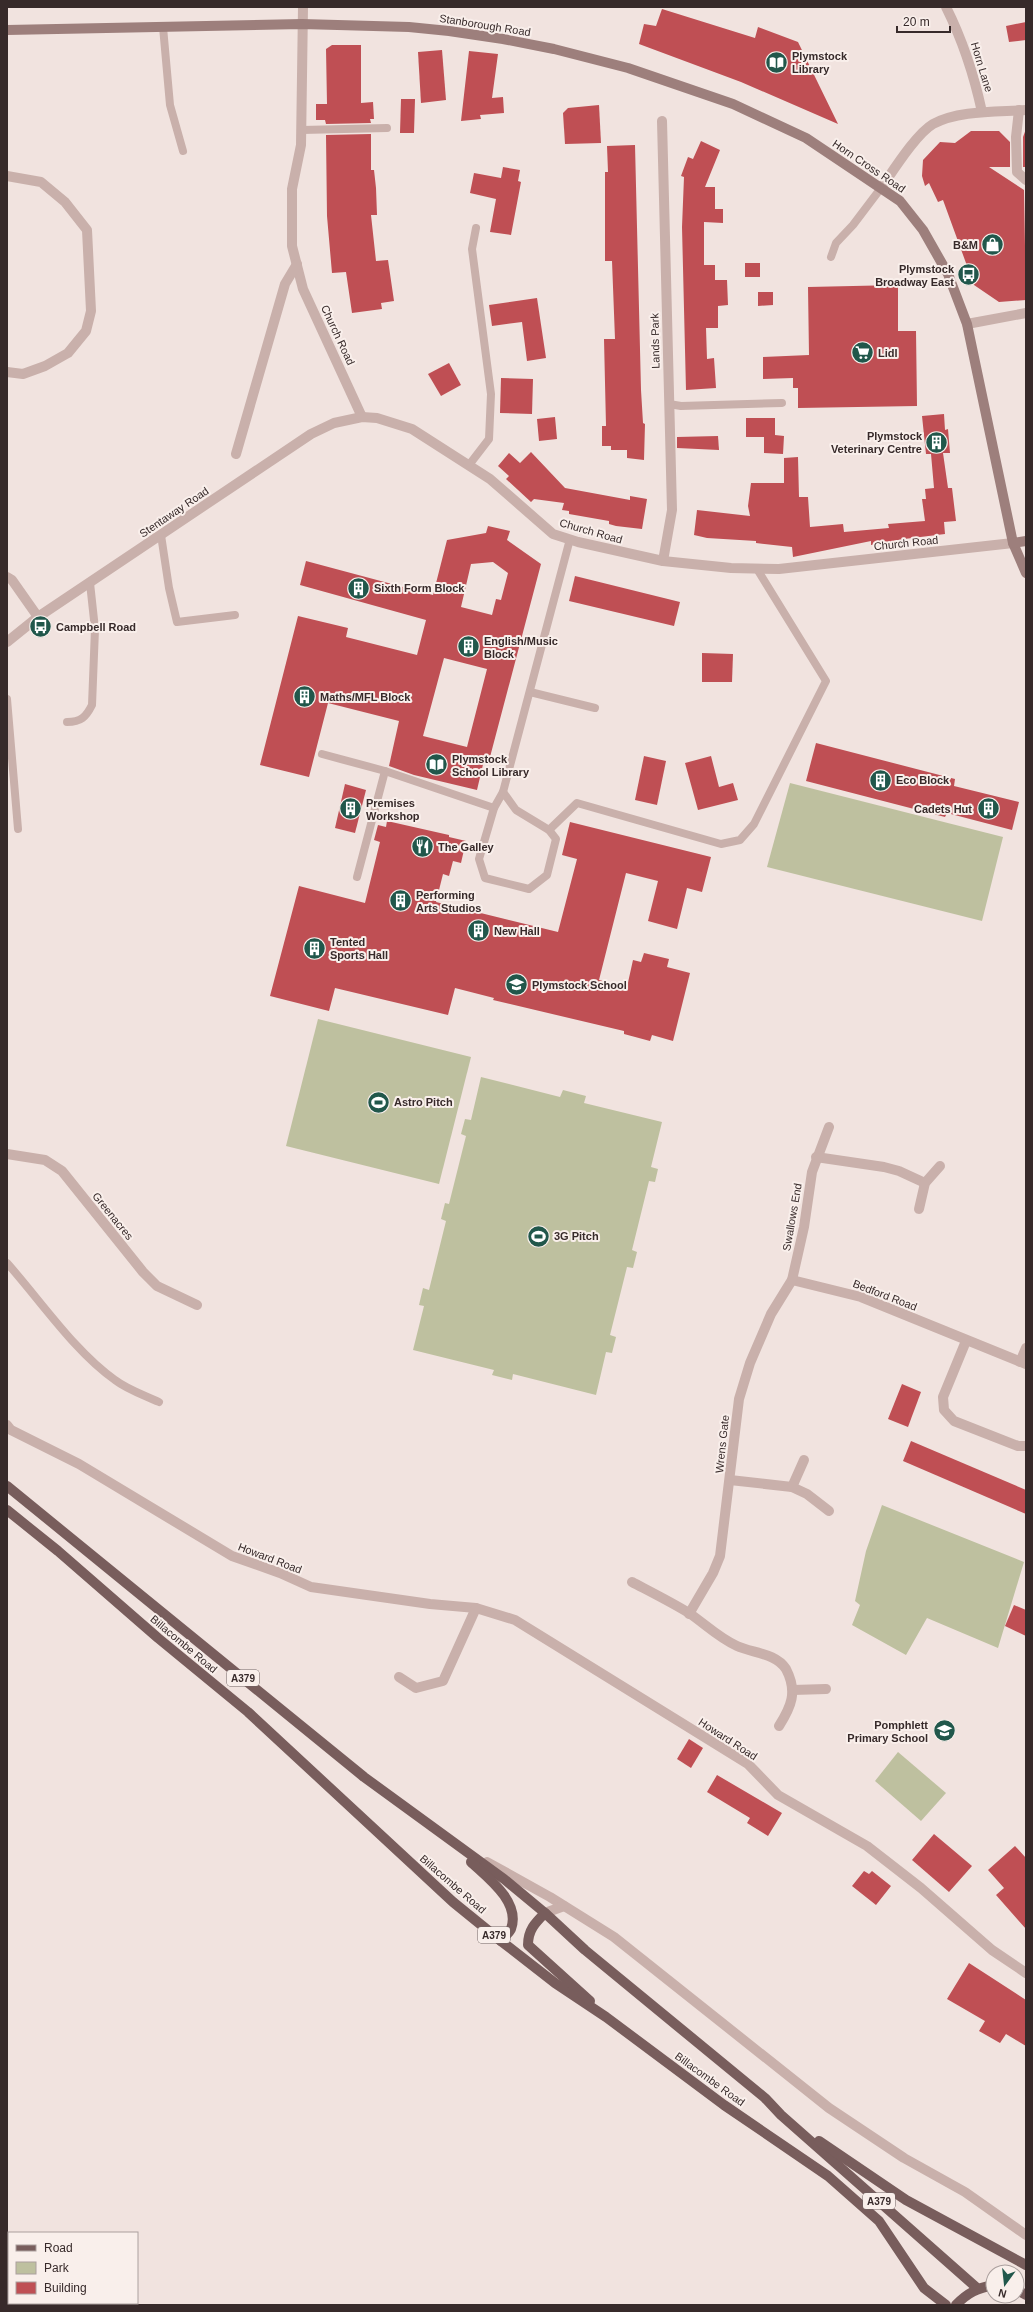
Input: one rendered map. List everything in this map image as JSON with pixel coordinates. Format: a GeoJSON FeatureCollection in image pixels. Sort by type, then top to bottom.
{"type":"FeatureCollection","features":[{"type":"Feature","properties":{"kind":"main road","name":"Billacombe Road"},"geometry":{"type":"LineString","coordinates":[[7,1486],[364,1777],[504,1878],[585,1950],[765,2098],[781,2115],[977,2288]]}},
{"type":"Feature","properties":{"kind":"main road","name":"Billacombe Road"},"geometry":{"type":"LineString","coordinates":[[7,1510],[58,1551],[158,1638],[248,1712],[442,1891],[501,1941],[555,1983],[606,2017],[724,2105],[828,2176],[879,2221],[924,2288],[946,2305]]}},
{"type":"Feature","properties":{"kind":"main road","name":"A379"},"geometry":{"type":"LineString","coordinates":[[440,1833],[507,1898],[512,1922],[510,1929],[501,1941]]}},
{"type":"Feature","properties":{"kind":"main road","name":"A379"},"geometry":{"type":"LineString","coordinates":[[545,1913],[532,1926],[528,1937],[528,1945],[571,1982],[606,2017]]}},
{"type":"Feature","properties":{"kind":"main road","name":"Billacombe Road"},"geometry":{"type":"LineString","coordinates":[[781,2115],[906,2200],[1026,2265]]}},
{"type":"Feature","properties":{"kind":"main road"},"geometry":{"type":"LineString","coordinates":[[956,2305],[963,2297],[977,2288],[985,2286]]}},
{"type":"Feature","properties":{"kind":"street","name":"Church Road"},"geometry":{"type":"LineString","coordinates":[[303,7],[302,130],[301,145],[292,189],[292,246],[303,289],[362,417],[377,418],[412,429],[490,480],[553,534],[663,561],[731,568],[779,569],[1013,543]]}},
{"type":"Feature","properties":{"kind":"street","name":"Horn Lane"},"geometry":{"type":"LineString","coordinates":[[946,7],[960,34],[974,75],[982,112]]}},
{"type":"Feature","properties":{"kind":"street","name":"Stanborough Road"},"geometry":{"type":"LineString","coordinates":[[7,30],[302,24],[409,27],[503,39],[619,66],[666,82]]}},
{"type":"Feature","properties":{"kind":"street","name":"Horn Cross Road"},"geometry":{"type":"LineString","coordinates":[[666,82],[734,104],[806,138],[900,201],[923,230],[948,274],[967,324],[1013,543],[1026,573]]}},
{"type":"Feature","properties":{"kind":"street"},"geometry":{"type":"LineString","coordinates":[[881,188],[913,144],[932,124],[950,118],[982,112],[1022,110],[1016,137],[1017,172],[1026,180]]}},
{"type":"Feature","properties":{"kind":"street","name":"Lands Park"},"geometry":{"type":"LineString","coordinates":[[662,121],[672,510],[663,561]]}},
{"type":"Feature","properties":{"kind":"street"},"geometry":{"type":"LineString","coordinates":[[7,176],[41,182],[65,202],[86,230],[91,311],[86,331],[68,353],[45,366],[23,374],[7,372]]}},
{"type":"Feature","properties":{"kind":"street"},"geometry":{"type":"LineString","coordinates":[[236,454],[285,284],[297,264]]}},
{"type":"Feature","properties":{"kind":"street"},"geometry":{"type":"LineString","coordinates":[[967,324],[1026,313]]}},
{"type":"Feature","properties":{"kind":"street","name":"Stentaway Road"},"geometry":{"type":"LineString","coordinates":[[7,642],[38,617],[311,434],[334,423],[362,417]]}},
{"type":"Feature","properties":{"kind":"street"},"geometry":{"type":"LineString","coordinates":[[1013,543],[1026,541]]}},
{"type":"Feature","properties":{"kind":"street"},"geometry":{"type":"LineString","coordinates":[[7,577],[12,580],[38,617]]}},
{"type":"Feature","properties":{"kind":"street","name":"Swallows End"},"geometry":{"type":"LineString","coordinates":[[792,1280],[804,1227],[808,1189],[816,1158],[829,1127]]}},
{"type":"Feature","properties":{"kind":"street","name":"Greenacres"},"geometry":{"type":"LineString","coordinates":[[7,1154],[45,1160],[62,1171],[143,1272],[157,1286],[197,1305]]}},
{"type":"Feature","properties":{"kind":"street"},"geometry":{"type":"LineString","coordinates":[[816,1158],[884,1167],[899,1171],[925,1183]]}},
{"type":"Feature","properties":{"kind":"street"},"geometry":{"type":"LineString","coordinates":[[919,1209],[925,1183],[940,1166]]}},
{"type":"Feature","properties":{"kind":"street","name":"Bedford Road"},"geometry":{"type":"LineString","coordinates":[[792,1280],[861,1297],[1023,1363]]}},
{"type":"Feature","properties":{"kind":"street","name":"Wrens Gate"},"geometry":{"type":"LineString","coordinates":[[689,1614],[713,1573],[720,1556],[739,1399],[750,1363],[771,1314],[792,1280]]}},
{"type":"Feature","properties":{"kind":"street"},"geometry":{"type":"LineString","coordinates":[[966,1341],[943,1397],[944,1410],[954,1421],[1018,1446],[1026,1446]]}},
{"type":"Feature","properties":{"kind":"street"},"geometry":{"type":"LineString","coordinates":[[1023,1363],[1026,1348]]}},
{"type":"Feature","properties":{"kind":"street","name":"Howard Road"},"geometry":{"type":"LineString","coordinates":[[7,1425],[11,1430],[78,1464],[232,1556],[280,1573],[311,1587],[430,1604],[476,1608],[515,1620],[748,1764],[778,1795],[866,1846],[921,1888],[992,1950],[1026,1974]]}},
{"type":"Feature","properties":{"kind":"street"},"geometry":{"type":"LineString","coordinates":[[792,1487],[804,1460]]}},
{"type":"Feature","properties":{"kind":"street"},"geometry":{"type":"LineString","coordinates":[[730,1480],[792,1487],[807,1494],[829,1511]]}},
{"type":"Feature","properties":{"kind":"street"},"geometry":{"type":"LineString","coordinates":[[632,1582],[689,1614],[718,1636],[738,1647],[774,1659],[785,1668],[793,1690],[790,1708],[779,1726]]}},
{"type":"Feature","properties":{"kind":"street"},"geometry":{"type":"LineString","coordinates":[[399,1677],[416,1688],[443,1681],[476,1608]]}},
{"type":"Feature","properties":{"kind":"street"},"geometry":{"type":"LineString","coordinates":[[793,1690],[826,1689]]}},
{"type":"Feature","properties":{"kind":"street","name":"Billacombe Road"},"geometry":{"type":"LineString","coordinates":[[464,1850],[564,1906],[614,1937],[829,2108],[904,2158],[965,2192],[1026,2235]]}},
{"type":"Feature","properties":{"kind":"street"},"geometry":{"type":"LineString","coordinates":[[545,1913],[564,1906]]}},
{"type":"Feature","properties":{"kind":"lane"},"geometry":{"type":"LineString","coordinates":[[163,27],[170,105],[183,151]]}},
{"type":"Feature","properties":{"kind":"lane"},"geometry":{"type":"LineString","coordinates":[[302,130],[387,128]]}},
{"type":"Feature","properties":{"kind":"lane"},"geometry":{"type":"LineString","coordinates":[[831,257],[836,242],[853,225],[881,188]]}},
{"type":"Feature","properties":{"kind":"lane"},"geometry":{"type":"LineString","coordinates":[[469,465],[490,439],[492,419],[492,394],[472,249],[476,228]]}},
{"type":"Feature","properties":{"kind":"lane"},"geometry":{"type":"LineString","coordinates":[[669,404],[681,406],[782,403]]}},
{"type":"Feature","properties":{"kind":"lane"},"geometry":{"type":"LineString","coordinates":[[161,535],[169,588],[177,622],[235,615]]}},
{"type":"Feature","properties":{"kind":"lane"},"geometry":{"type":"LineString","coordinates":[[503,792],[516,810],[549,830],[556,839],[547,875],[529,889],[485,878],[479,859],[494,808],[503,792],[570,539]]}},
{"type":"Feature","properties":{"kind":"lane"},"geometry":{"type":"LineString","coordinates":[[549,830],[577,803],[721,844],[740,840],[754,824],[826,681],[758,569]]}},
{"type":"Feature","properties":{"kind":"lane"},"geometry":{"type":"LineString","coordinates":[[67,722],[77,722],[86,716],[92,705],[95,629],[90,583]]}},
{"type":"Feature","properties":{"kind":"lane"},"geometry":{"type":"LineString","coordinates":[[530,692],[595,708]]}},
{"type":"Feature","properties":{"kind":"lane"},"geometry":{"type":"LineString","coordinates":[[7,699],[18,829]]}},
{"type":"Feature","properties":{"kind":"lane"},"geometry":{"type":"LineString","coordinates":[[322,754],[385,771],[494,808]]}},
{"type":"Feature","properties":{"kind":"lane"},"geometry":{"type":"LineString","coordinates":[[357,877],[385,771]]}},
{"type":"Feature","properties":{"kind":"lane"},"geometry":{"type":"LineString","coordinates":[[7,1263],[66,1332],[113,1379],[126,1387],[159,1402]]}},
{"type":"Feature","properties":{"kind":"green space"},"geometry":{"type":"Polygon","coordinates":[[[790,783],[1003,837],[982,921],[767,867],[790,783]]]}},
{"type":"Feature","properties":{"kind":"green space","name":"Astro Pitch"},"geometry":{"type":"Polygon","coordinates":[[[318,1019],[471,1057],[439,1184],[286,1146],[318,1019]]]}},
{"type":"Feature","properties":{"kind":"green space","name":"3G Pitch"},"geometry":{"type":"Polygon","coordinates":[[[481,1077],[560,1097],[563,1090],[586,1096],[584,1103],[662,1122],[651,1167],[658,1169],[655,1182],[649,1181],[632,1250],[637,1252],[633,1268],[627,1267],[610,1335],[616,1337],[612,1353],[606,1352],[596,1395],[513,1374],[512,1380],[492,1375],[494,1370],[413,1350],[424,1306],[419,1305],[423,1288],[429,1290],[446,1221],[441,1219],[445,1203],[449,1204],[466,1136],[461,1134],[465,1119],[471,1120],[481,1077]]]}},
{"type":"Feature","properties":{"kind":"green space"},"geometry":{"type":"Polygon","coordinates":[[[882,1505],[1024,1562],[998,1648],[927,1618],[906,1655],[852,1625],[860,1605],[855,1601],[866,1551],[882,1505]]]}},
{"type":"Feature","properties":{"kind":"green space"},"geometry":{"type":"Polygon","coordinates":[[[898,1752],[946,1793],[921,1821],[875,1781],[898,1752]]]}},
{"type":"Feature","properties":{"kind":"green space"},"geometry":{"type":"Polygon","coordinates":[[[7,2263],[8,2304],[87,2305],[7,2305],[7,2263]]]}},
{"type":"Feature","properties":{"kind":"building"},"geometry":{"type":"Polygon","coordinates":[[[662,9],[755,38],[758,27],[798,42],[838,124],[741,82],[639,44],[644,24],[656,26],[662,9]]]}},
{"type":"Feature","properties":{"kind":"building"},"geometry":{"type":"Polygon","coordinates":[[[1026,22],[1026,40],[1009,42],[1006,26],[1026,22]]]}},
{"type":"Feature","properties":{"kind":"building"},"geometry":{"type":"Polygon","coordinates":[[[332,45],[361,45],[361,103],[373,102],[374,119],[370,119],[371,123],[326,124],[325,120],[316,120],[316,104],[327,104],[326,49],[332,45]]]}},
{"type":"Feature","properties":{"kind":"building"},"geometry":{"type":"Polygon","coordinates":[[[442,50],[446,100],[421,103],[418,52],[442,50]]]}},
{"type":"Feature","properties":{"kind":"building"},"geometry":{"type":"Polygon","coordinates":[[[469,51],[498,54],[492,98],[503,97],[504,113],[480,115],[481,119],[461,121],[469,51]]]}},
{"type":"Feature","properties":{"kind":"building"},"geometry":{"type":"Polygon","coordinates":[[[401,99],[415,99],[414,133],[400,133],[401,99]]]}},
{"type":"Feature","properties":{"kind":"building"},"geometry":{"type":"Polygon","coordinates":[[[599,105],[601,143],[565,144],[563,113],[568,108],[599,105]]]}},
{"type":"Feature","properties":{"kind":"building"},"geometry":{"type":"Polygon","coordinates":[[[1026,129],[1026,167],[1023,167],[1023,137],[1026,129]]]}},
{"type":"Feature","properties":{"kind":"building","name":"B&M"},"geometry":{"type":"Polygon","coordinates":[[[971,131],[999,131],[1010,142],[1010,167],[989,167],[1024,190],[1026,300],[999,302],[974,285],[943,200],[938,202],[929,183],[925,186],[922,176],[923,160],[940,142],[955,143],[971,131]]]}},
{"type":"Feature","properties":{"kind":"building"},"geometry":{"type":"Polygon","coordinates":[[[371,134],[371,170],[374,170],[377,215],[371,215],[376,261],[388,260],[394,301],[381,303],[382,309],[352,313],[346,272],[332,273],[327,216],[326,135],[371,134]]]}},
{"type":"Feature","properties":{"kind":"building"},"geometry":{"type":"Polygon","coordinates":[[[701,141],[720,150],[705,187],[715,187],[715,209],[723,209],[723,223],[704,222],[704,265],[715,265],[715,280],[727,280],[728,305],[718,306],[718,328],[706,328],[707,359],[714,358],[716,388],[686,390],[682,227],[684,177],[681,176],[688,157],[693,159],[701,141]]]}},
{"type":"Feature","properties":{"kind":"building"},"geometry":{"type":"Polygon","coordinates":[[[635,145],[641,390],[643,423],[645,424],[644,460],[627,458],[627,450],[611,450],[611,446],[602,446],[602,426],[606,426],[604,339],[615,339],[612,261],[605,261],[605,172],[608,172],[607,146],[635,145]]]}},
{"type":"Feature","properties":{"kind":"building"},"geometry":{"type":"Polygon","coordinates":[[[503,167],[520,170],[518,181],[521,182],[511,235],[490,232],[496,199],[470,193],[474,173],[501,178],[503,167]]]}},
{"type":"Feature","properties":{"kind":"building"},"geometry":{"type":"Polygon","coordinates":[[[745,263],[760,263],[760,277],[745,277],[745,263]]]}},
{"type":"Feature","properties":{"kind":"building","name":"Lidl"},"geometry":{"type":"Polygon","coordinates":[[[898,285],[898,331],[916,331],[917,406],[798,408],[798,388],[793,388],[793,378],[763,379],[763,357],[809,355],[808,287],[898,285]]]}},
{"type":"Feature","properties":{"kind":"building"},"geometry":{"type":"Polygon","coordinates":[[[758,292],[773,292],[773,305],[758,306],[758,292]]]}},
{"type":"Feature","properties":{"kind":"building"},"geometry":{"type":"Polygon","coordinates":[[[537,298],[546,358],[527,361],[522,322],[492,326],[489,305],[537,298]]]}},
{"type":"Feature","properties":{"kind":"building"},"geometry":{"type":"Polygon","coordinates":[[[449,363],[461,385],[441,396],[428,374],[449,363]]]}},
{"type":"Feature","properties":{"kind":"building"},"geometry":{"type":"Polygon","coordinates":[[[501,378],[533,379],[532,414],[500,413],[501,378]]]}},
{"type":"Feature","properties":{"kind":"building"},"geometry":{"type":"Polygon","coordinates":[[[944,414],[945,430],[948,429],[950,453],[943,453],[948,488],[952,488],[956,521],[944,522],[945,534],[904,539],[904,542],[871,545],[871,541],[793,557],[792,547],[756,543],[756,541],[707,538],[694,535],[697,510],[750,516],[748,506],[751,483],[784,483],[784,458],[798,457],[799,497],[808,497],[810,527],[843,524],[844,532],[889,528],[888,524],[925,521],[922,499],[926,499],[925,489],[934,488],[931,454],[926,454],[922,416],[944,414]]]}},
{"type":"Feature","properties":{"kind":"building"},"geometry":{"type":"Polygon","coordinates":[[[555,417],[557,439],[539,441],[537,419],[555,417]]]}},
{"type":"Feature","properties":{"kind":"building"},"geometry":{"type":"Polygon","coordinates":[[[746,418],[775,418],[775,435],[784,436],[783,454],[764,453],[764,437],[746,437],[746,418]]]}},
{"type":"Feature","properties":{"kind":"building"},"geometry":{"type":"Polygon","coordinates":[[[718,436],[719,450],[677,448],[677,437],[718,436]]]}},
{"type":"Feature","properties":{"kind":"building"},"geometry":{"type":"Polygon","coordinates":[[[531,452],[565,488],[630,500],[630,496],[647,499],[642,529],[616,526],[609,524],[609,521],[569,514],[569,511],[562,510],[564,503],[534,499],[531,502],[506,479],[509,476],[498,466],[509,453],[520,463],[531,452]]]}},
{"type":"Feature","properties":{"kind":"building"},"geometry":{"type":"Polygon","coordinates":[[[488,526],[510,531],[507,540],[541,564],[490,757],[485,756],[477,790],[414,775],[389,766],[399,721],[328,703],[309,777],[260,765],[298,616],[348,628],[346,637],[417,655],[426,620],[300,585],[306,561],[433,595],[447,540],[486,533],[488,526]],[[493,562],[471,564],[461,607],[492,615],[496,599],[501,600],[508,573],[493,562]],[[444,658],[423,736],[467,747],[487,669],[444,658]]]}},
{"type":"Feature","properties":{"kind":"building"},"geometry":{"type":"Polygon","coordinates":[[[575,576],[680,602],[674,626],[569,601],[575,576]]]}},
{"type":"Feature","properties":{"kind":"building"},"geometry":{"type":"Polygon","coordinates":[[[702,653],[733,654],[732,682],[702,682],[702,653]]]}},
{"type":"Feature","properties":{"kind":"building","name":"Eco Block"},"geometry":{"type":"Polygon","coordinates":[[[816,743],[955,779],[954,786],[1019,802],[1012,830],[947,813],[945,817],[806,781],[816,743]]]}},
{"type":"Feature","properties":{"kind":"building"},"geometry":{"type":"Polygon","coordinates":[[[644,756],[666,761],[657,805],[635,800],[644,756]]]}},
{"type":"Feature","properties":{"kind":"building"},"geometry":{"type":"Polygon","coordinates":[[[711,756],[719,787],[733,783],[738,800],[698,810],[685,763],[711,756]]]}},
{"type":"Feature","properties":{"kind":"building","name":"Premises Workshop"},"geometry":{"type":"Polygon","coordinates":[[[345,784],[366,790],[355,833],[335,828],[345,784]]]}},
{"type":"Feature","properties":{"kind":"building"},"geometry":{"type":"Polygon","coordinates":[[[387,821],[449,835],[449,837],[466,841],[461,863],[453,861],[449,876],[443,874],[436,902],[558,932],[577,859],[562,855],[570,822],[711,857],[702,892],[687,888],[677,929],[648,921],[658,881],[626,873],[599,980],[627,987],[633,960],[641,962],[644,953],[669,959],[667,967],[690,973],[673,1041],[652,1035],[650,1041],[624,1034],[624,1031],[493,1000],[494,998],[455,988],[448,1015],[335,988],[329,1011],[270,996],[299,886],[365,903],[380,842],[374,840],[378,825],[386,827],[387,821]]]}},
{"type":"Feature","properties":{"kind":"building"},"geometry":{"type":"Polygon","coordinates":[[[902,1384],[921,1392],[908,1427],[888,1419],[902,1384]]]}},
{"type":"Feature","properties":{"kind":"building"},"geometry":{"type":"Polygon","coordinates":[[[911,1441],[1026,1490],[1026,1514],[903,1461],[911,1441]]]}},
{"type":"Feature","properties":{"kind":"building"},"geometry":{"type":"Polygon","coordinates":[[[1014,1605],[1026,1610],[1026,1636],[1005,1626],[1014,1605]]]}},
{"type":"Feature","properties":{"kind":"building"},"geometry":{"type":"Polygon","coordinates":[[[689,1739],[703,1748],[691,1768],[677,1759],[689,1739]]]}},
{"type":"Feature","properties":{"kind":"building"},"geometry":{"type":"Polygon","coordinates":[[[717,1775],[782,1813],[768,1836],[747,1823],[750,1818],[707,1792],[717,1775]]]}},
{"type":"Feature","properties":{"kind":"building"},"geometry":{"type":"Polygon","coordinates":[[[934,1834],[972,1866],[949,1892],[912,1860],[934,1834]]]}},
{"type":"Feature","properties":{"kind":"building"},"geometry":{"type":"Polygon","coordinates":[[[1015,1846],[1026,1858],[1026,1929],[996,1895],[1004,1888],[988,1870],[1015,1846]]]}},
{"type":"Feature","properties":{"kind":"building"},"geometry":{"type":"Polygon","coordinates":[[[864,1871],[869,1874],[872,1871],[891,1886],[876,1905],[852,1886],[864,1871]]]}},
{"type":"Feature","properties":{"kind":"building"},"geometry":{"type":"Polygon","coordinates":[[[969,1963],[1026,2000],[1026,2046],[1006,2034],[1000,2043],[979,2031],[985,2021],[947,1999],[969,1963]]]}},
{"type":"Feature","properties":{"kind":"place","name":"Plymstock Library"},"geometry":{"type":"Point","coordinates":[777,62]}},
{"type":"Feature","properties":{"kind":"place","name":"B&M"},"geometry":{"type":"Point","coordinates":[993,245]}},
{"type":"Feature","properties":{"kind":"place","name":"Plymstock Broadway East"},"geometry":{"type":"Point","coordinates":[969,275]}},
{"type":"Feature","properties":{"kind":"place","name":"Lidl"},"geometry":{"type":"Point","coordinates":[862,353]}},
{"type":"Feature","properties":{"kind":"place","name":"Plymstock Veterinary Centre"},"geometry":{"type":"Point","coordinates":[937,442]}},
{"type":"Feature","properties":{"kind":"place","name":"Sixth Form Block"},"geometry":{"type":"Point","coordinates":[359,588]}},
{"type":"Feature","properties":{"kind":"place","name":"Campbell Road"},"geometry":{"type":"Point","coordinates":[41,627]}},
{"type":"Feature","properties":{"kind":"place","name":"English/Music Block"},"geometry":{"type":"Point","coordinates":[469,647]}},
{"type":"Feature","properties":{"kind":"place","name":"Maths/MFL Block"},"geometry":{"type":"Point","coordinates":[304,697]}},
{"type":"Feature","properties":{"kind":"place","name":"Plymstock School Library"},"geometry":{"type":"Point","coordinates":[436,765]}},
{"type":"Feature","properties":{"kind":"place","name":"Eco Block"},"geometry":{"type":"Point","coordinates":[881,780]}},
{"type":"Feature","properties":{"kind":"place","name":"Premises Workshop"},"geometry":{"type":"Point","coordinates":[350,809]}},
{"type":"Feature","properties":{"kind":"place","name":"Cadets Hut"},"geometry":{"type":"Point","coordinates":[988,809]}},
{"type":"Feature","properties":{"kind":"place","name":"The Galley"},"geometry":{"type":"Point","coordinates":[422,847]}},
{"type":"Feature","properties":{"kind":"place","name":"Performing Arts Studios"},"geometry":{"type":"Point","coordinates":[401,901]}},
{"type":"Feature","properties":{"kind":"place","name":"New Hall"},"geometry":{"type":"Point","coordinates":[479,931]}},
{"type":"Feature","properties":{"kind":"place","name":"Tented Sports Hall"},"geometry":{"type":"Point","coordinates":[314,948]}},
{"type":"Feature","properties":{"kind":"place","name":"Plymstock School"},"geometry":{"type":"Point","coordinates":[516,985]}},
{"type":"Feature","properties":{"kind":"place","name":"Astro Pitch"},"geometry":{"type":"Point","coordinates":[378,1102]}},
{"type":"Feature","properties":{"kind":"place","name":"3G Pitch"},"geometry":{"type":"Point","coordinates":[539,1236]}},
{"type":"Feature","properties":{"kind":"place","name":"Pomphlett Primary School"},"geometry":{"type":"Point","coordinates":[944,1731]}}]}
